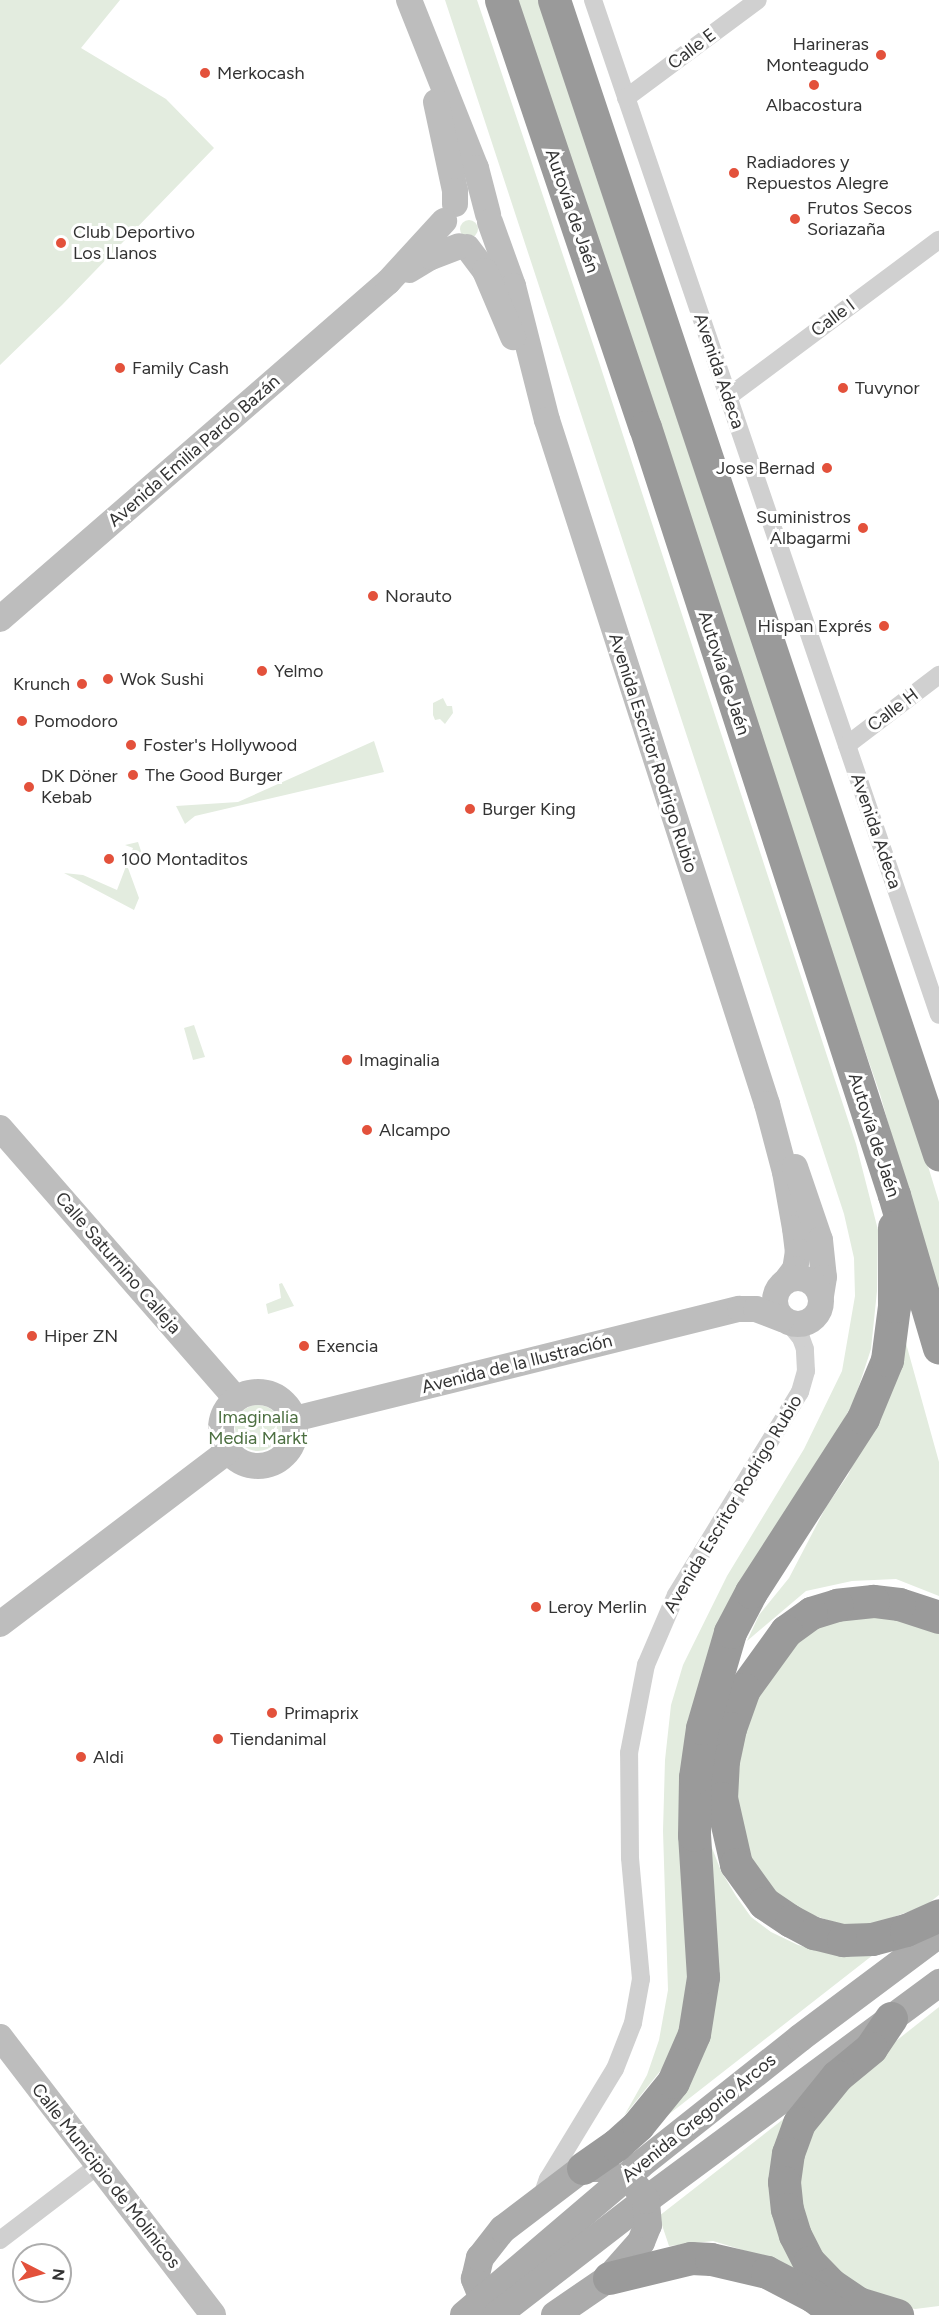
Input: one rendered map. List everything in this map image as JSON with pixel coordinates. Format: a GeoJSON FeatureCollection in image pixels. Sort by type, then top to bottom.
{"type":"FeatureCollection","features":[{"type":"Feature","properties":{"kind":"highway","name":"Autovía de Jaén"},"geometry":{"type":"LineString","coordinates":[[501,0],[645,427],[894,1195],[939,1348]]}},
{"type":"Feature","properties":{"kind":"highway"},"geometry":{"type":"LineString","coordinates":[[554,0],[939,1154]]}},
{"type":"Feature","properties":{"kind":"highway"},"geometry":{"type":"LineString","coordinates":[[583,2169],[616,2145],[638,2125],[674,2082],[694,2034],[702,1977],[694,1835],[695,1777],[702,1728],[730,1632],[751,1592],[863,1418],[887,1360],[894,1305],[894,1195]]}},
{"type":"Feature","properties":{"kind":"highway"},"geometry":{"type":"LineString","coordinates":[[939,1617],[899,1604],[873,1601],[837,1605],[811,1613],[786,1631],[744,1689],[730,1728],[723,1760],[721,1798],[736,1864],[764,1903],[791,1921],[814,1933],[843,1940],[872,1939],[906,1930],[939,1915]]}},
{"type":"Feature","properties":{"kind":"highway"},"geometry":{"type":"LineString","coordinates":[[891,2018],[871,2049],[837,2076],[799,2123],[788,2153],[784,2182],[787,2209],[795,2235],[809,2262],[830,2284],[858,2303],[897,2315]]}},
{"type":"Feature","properties":{"kind":"highway"},"geometry":{"type":"LineString","coordinates":[[609,2278],[691,2258],[736,2263],[767,2271],[813,2296],[838,2315]]}},
{"type":"Feature","properties":{"kind":"highway"},"geometry":{"type":"LineString","coordinates":[[691,2258],[771,2290],[804,2315]]}},
{"type":"Feature","properties":{"kind":"main road","name":"Avenida Gregorio Arcos"},"geometry":{"type":"LineString","coordinates":[[484,2312],[627,2175],[800,2038],[939,1934]]}},
{"type":"Feature","properties":{"kind":"main road","name":"Avenida Gregorio Arcos"},"geometry":{"type":"LineString","coordinates":[[484,2312],[646,2200],[939,1983]]}},
{"type":"Feature","properties":{"kind":"main road"},"geometry":{"type":"LineString","coordinates":[[484,2312],[475,2279],[480,2258],[503,2229],[583,2169],[604,2167],[627,2175],[646,2200],[648,2225],[641,2242],[609,2278],[555,2315]]}},
{"type":"Feature","properties":{"kind":"street","name":"Avenida Escritor Rodrigo Rubio"},"geometry":{"type":"LineString","coordinates":[[410,0],[452,174],[449,213]]}},
{"type":"Feature","properties":{"kind":"street","name":"Avenida Adeca"},"geometry":{"type":"LineString","coordinates":[[593,0],[939,1015]]}},
{"type":"Feature","properties":{"kind":"street","name":"Calle E"},"geometry":{"type":"LineString","coordinates":[[626,98],[758,0]]}},
{"type":"Feature","properties":{"kind":"street","name":"Avenida Escritor Rodrigo Rubio"},"geometry":{"type":"LineString","coordinates":[[418,26],[472,159],[489,218],[513,286],[541,402],[767,1104],[785,1172],[798,1251],[795,1269],[783,1284]]}},
{"type":"Feature","properties":{"kind":"street"},"geometry":{"type":"LineString","coordinates":[[470,201],[484,208],[489,218],[487,237],[475,246],[463,247],[447,236],[449,213],[470,201]]}},
{"type":"Feature","properties":{"kind":"street","name":"Avenida Emilia Pardo Bazán"},"geometry":{"type":"LineString","coordinates":[[0,619],[388,282],[449,213]]}},
{"type":"Feature","properties":{"kind":"street","name":"Calle I"},"geometry":{"type":"LineString","coordinates":[[728,397],[939,240]]}},
{"type":"Feature","properties":{"kind":"street","name":"Avenida Escritor Rodrigo Rubio"},"geometry":{"type":"LineString","coordinates":[[463,247],[485,271],[541,402]]}},
{"type":"Feature","properties":{"kind":"street","name":"Avenida Emilia Pardo Bazán"},"geometry":{"type":"LineString","coordinates":[[388,282],[431,257],[463,247]]}},
{"type":"Feature","properties":{"kind":"street","name":"Calle H"},"geometry":{"type":"LineString","coordinates":[[847,745],[939,675]]}},
{"type":"Feature","properties":{"kind":"street","name":"Avenida Escritor Rodrigo Rubio"},"geometry":{"type":"LineString","coordinates":[[767,1104],[799,1174],[820,1240],[824,1277],[821,1297]]}},
{"type":"Feature","properties":{"kind":"street","name":"Calle Saturnino Calleja"},"geometry":{"type":"LineString","coordinates":[[0,1128],[236,1398]]}},
{"type":"Feature","properties":{"kind":"street"},"geometry":{"type":"LineString","coordinates":[[795,1278],[809,1281],[816,1286],[821,1297],[819,1311],[812,1320],[805,1324],[785,1321],[777,1312],[775,1299],[783,1284],[795,1278]]}},
{"type":"Feature","properties":{"kind":"street","name":"Avenida de la Ilustración"},"geometry":{"type":"LineString","coordinates":[[740,1309],[783,1284]]}},
{"type":"Feature","properties":{"kind":"street","name":"Avenida de la Ilustración"},"geometry":{"type":"LineString","coordinates":[[294,1419],[740,1309],[756,1309],[785,1321]]}},
{"type":"Feature","properties":{"kind":"street","name":"Avenida Escritor Rodrigo Rubio"},"geometry":{"type":"LineString","coordinates":[[541,2200],[548,2179],[615,2069],[633,2023],[641,1978],[630,1858],[629,1753],[646,1665],[676,1594],[800,1392],[806,1371],[805,1349],[801,1338],[785,1321]]}},
{"type":"Feature","properties":{"kind":"street"},"geometry":{"type":"LineString","coordinates":[[255,1391],[265,1392],[284,1401],[294,1419],[295,1434],[290,1448],[280,1459],[266,1465],[245,1464],[228,1452],[220,1430],[222,1418],[236,1398],[255,1391]]}},
{"type":"Feature","properties":{"kind":"street"},"geometry":{"type":"LineString","coordinates":[[0,1624],[228,1452]]}},
{"type":"Feature","properties":{"kind":"street","name":"Calle Municipio de Molinicos"},"geometry":{"type":"LineString","coordinates":[[0,2037],[213,2315]]}},
{"type":"Feature","properties":{"kind":"street"},"geometry":{"type":"LineString","coordinates":[[0,2240],[97,2166]]}},
{"type":"Feature","properties":{"kind":"green space","name":"Club Deportivo Los Llanos"},"geometry":{"type":"Polygon","coordinates":[[[0,0],[120,0],[81,48],[166,99],[214,148],[62,305],[0,365],[0,0]]]}},
{"type":"Feature","properties":{"kind":"green space"},"geometry":{"type":"Polygon","coordinates":[[[445,0],[477,0],[599,362],[856,1144],[878,1230],[877,1291],[871,1349],[854,1401],[832,1441],[738,1587],[683,2030],[670,2059],[624,2116],[647,2075],[659,2040],[668,1990],[663,1831],[665,1760],[671,1705],[683,1665],[727,1576],[804,1449],[842,1371],[855,1296],[854,1258],[844,1214],[445,0]]]}},
{"type":"Feature","properties":{"kind":"green space"},"geometry":{"type":"Polygon","coordinates":[[[513,0],[538,0],[898,1068],[939,1202],[939,1303],[880,1094],[768,769],[513,0]]]}},
{"type":"Feature","properties":{"kind":"green space"},"geometry":{"type":"Polygon","coordinates":[[[465,220],[473,220],[478,225],[476,236],[465,238],[460,233],[460,225],[465,220]]]}},
{"type":"Feature","properties":{"kind":"green space"},"geometry":{"type":"Polygon","coordinates":[[[443,698],[447,706],[452,706],[453,713],[445,724],[440,719],[435,720],[433,715],[433,703],[443,698]]]}},
{"type":"Feature","properties":{"kind":"green space"},"geometry":{"type":"Polygon","coordinates":[[[374,741],[384,772],[195,816],[185,824],[176,806],[238,802],[374,741]]]}},
{"type":"Feature","properties":{"kind":"green space"},"geometry":{"type":"Polygon","coordinates":[[[138,842],[144,860],[128,868],[139,898],[134,910],[64,873],[83,875],[117,890],[133,848],[125,845],[138,842]]]}},
{"type":"Feature","properties":{"kind":"green space"},"geometry":{"type":"Polygon","coordinates":[[[194,1025],[205,1057],[193,1060],[184,1028],[194,1025]]]}},
{"type":"Feature","properties":{"kind":"green space"},"geometry":{"type":"Polygon","coordinates":[[[282,1283],[294,1306],[268,1314],[266,1304],[281,1298],[279,1284],[282,1283]]]}},
{"type":"Feature","properties":{"kind":"green space"},"geometry":{"type":"Polygon","coordinates":[[[902,1329],[939,1462],[939,1596],[896,1579],[852,1581],[806,1591],[747,1641],[759,1615],[789,1578],[826,1507],[848,1475],[871,1428],[902,1329]]]}},
{"type":"Feature","properties":{"kind":"green space","name":"Imaginalia Media Markt"},"geometry":{"type":"Polygon","coordinates":[[[258,1405],[267,1406],[275,1411],[280,1419],[280,1437],[275,1445],[267,1450],[258,1451],[249,1450],[241,1445],[236,1437],[235,1428],[236,1419],[241,1411],[249,1406],[258,1405]]]}},
{"type":"Feature","properties":{"kind":"green space"},"geometry":{"type":"Polygon","coordinates":[[[870,1608],[939,1627],[939,1895],[925,1906],[856,1930],[784,1905],[740,1843],[731,1803],[749,1702],[806,1629],[870,1608]]]}},
{"type":"Feature","properties":{"kind":"green space"},"geometry":{"type":"Polygon","coordinates":[[[707,1835],[721,1871],[736,1896],[751,1917],[771,1932],[798,1945],[827,1953],[873,1955],[659,2122],[679,2096],[707,1835]]]}},
{"type":"Feature","properties":{"kind":"green space"},"geometry":{"type":"Polygon","coordinates":[[[939,2007],[939,2306],[915,2309],[882,2302],[853,2289],[811,2244],[795,2176],[800,2145],[863,2067],[939,2007]]]}},
{"type":"Feature","properties":{"kind":"green space"},"geometry":{"type":"Polygon","coordinates":[[[786,2117],[813,2283],[776,2260],[713,2241],[669,2246],[659,2216],[786,2117]]]}},
{"type":"Feature","properties":{"kind":"place","name":"Harineras Monteagudo"},"geometry":{"type":"Point","coordinates":[881,55]}},
{"type":"Feature","properties":{"kind":"place","name":"Merkocash"},"geometry":{"type":"Point","coordinates":[205,73]}},
{"type":"Feature","properties":{"kind":"place","name":"Albacostura"},"geometry":{"type":"Point","coordinates":[814,85]}},
{"type":"Feature","properties":{"kind":"place","name":"Radiadores y Repuestos Alegre"},"geometry":{"type":"Point","coordinates":[734,173]}},
{"type":"Feature","properties":{"kind":"place","name":"Frutos Secos Soriazaña"},"geometry":{"type":"Point","coordinates":[795,219]}},
{"type":"Feature","properties":{"kind":"place","name":"Club Deportivo Los Llanos"},"geometry":{"type":"Point","coordinates":[61,243]}},
{"type":"Feature","properties":{"kind":"place","name":"Family Cash"},"geometry":{"type":"Point","coordinates":[120,368]}},
{"type":"Feature","properties":{"kind":"place","name":"Tuvynor"},"geometry":{"type":"Point","coordinates":[843,388]}},
{"type":"Feature","properties":{"kind":"place","name":"Jose Bernad"},"geometry":{"type":"Point","coordinates":[827,468]}},
{"type":"Feature","properties":{"kind":"place","name":"Suministros Albagarmi"},"geometry":{"type":"Point","coordinates":[863,528]}},
{"type":"Feature","properties":{"kind":"place","name":"Norauto"},"geometry":{"type":"Point","coordinates":[373,596]}},
{"type":"Feature","properties":{"kind":"place","name":"Hispan Exprés"},"geometry":{"type":"Point","coordinates":[884,626]}},
{"type":"Feature","properties":{"kind":"place","name":"Yelmo"},"geometry":{"type":"Point","coordinates":[262,671]}},
{"type":"Feature","properties":{"kind":"place","name":"Wok Sushi"},"geometry":{"type":"Point","coordinates":[108,679]}},
{"type":"Feature","properties":{"kind":"place","name":"Krunch"},"geometry":{"type":"Point","coordinates":[82,684]}},
{"type":"Feature","properties":{"kind":"place","name":"Pomodoro"},"geometry":{"type":"Point","coordinates":[22,721]}},
{"type":"Feature","properties":{"kind":"place","name":"Foster's Hollywood"},"geometry":{"type":"Point","coordinates":[131,745]}},
{"type":"Feature","properties":{"kind":"place","name":"The Good Burger"},"geometry":{"type":"Point","coordinates":[133,775]}},
{"type":"Feature","properties":{"kind":"place","name":"DK Döner Kebab"},"geometry":{"type":"Point","coordinates":[29,787]}},
{"type":"Feature","properties":{"kind":"place","name":"Burger King"},"geometry":{"type":"Point","coordinates":[470,809]}},
{"type":"Feature","properties":{"kind":"place","name":"100 Montaditos"},"geometry":{"type":"Point","coordinates":[109,859]}},
{"type":"Feature","properties":{"kind":"place","name":"Imaginalia"},"geometry":{"type":"Point","coordinates":[347,1060]}},
{"type":"Feature","properties":{"kind":"place","name":"Alcampo"},"geometry":{"type":"Point","coordinates":[367,1130]}},
{"type":"Feature","properties":{"kind":"place","name":"Hiper ZN"},"geometry":{"type":"Point","coordinates":[32,1336]}},
{"type":"Feature","properties":{"kind":"place","name":"Exencia"},"geometry":{"type":"Point","coordinates":[304,1346]}},
{"type":"Feature","properties":{"kind":"place","name":"Leroy Merlin"},"geometry":{"type":"Point","coordinates":[536,1607]}},
{"type":"Feature","properties":{"kind":"place","name":"Primaprix"},"geometry":{"type":"Point","coordinates":[272,1713]}},
{"type":"Feature","properties":{"kind":"place","name":"Tiendanimal"},"geometry":{"type":"Point","coordinates":[218,1739]}},
{"type":"Feature","properties":{"kind":"place","name":"Aldi"},"geometry":{"type":"Point","coordinates":[81,1757]}}]}
